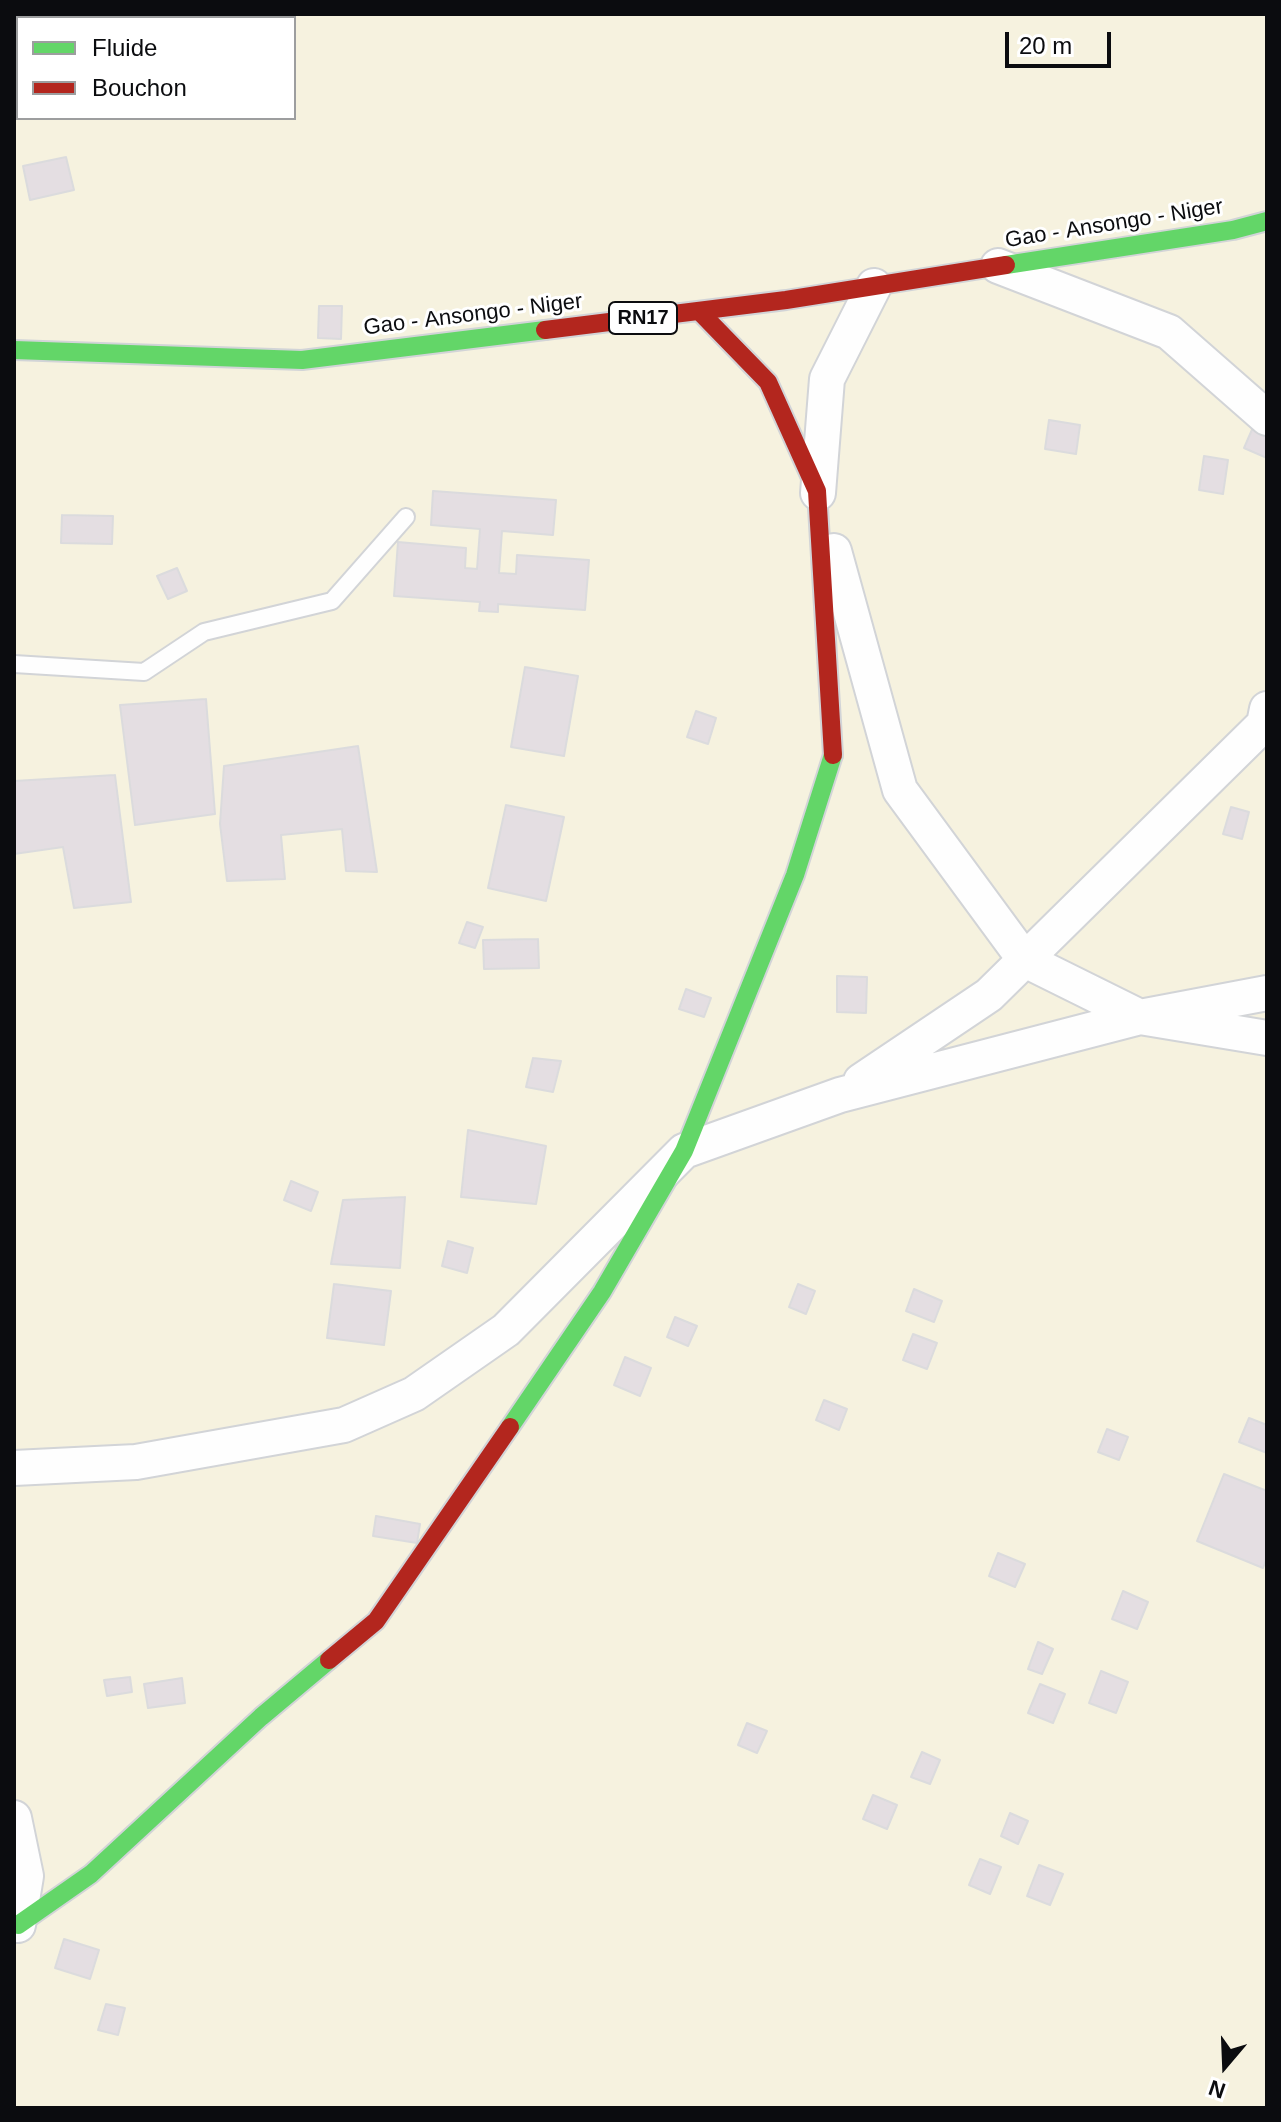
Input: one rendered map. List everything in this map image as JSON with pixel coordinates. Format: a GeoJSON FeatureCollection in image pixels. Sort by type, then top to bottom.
{"type":"FeatureCollection","features":[{"type":"Feature","properties":{"kind":"street","name":"Gao - Ansongo - Niger"},"geometry":{"type":"LineString","coordinates":[[14,350],[302,360],[874,286],[1233,230],[1267,221]]}},
{"type":"Feature","properties":{"kind":"street"},"geometry":{"type":"LineString","coordinates":[[998,266],[1169,332],[1267,418]]}},
{"type":"Feature","properties":{"kind":"street"},"geometry":{"type":"LineString","coordinates":[[18,1925],[91,1874],[261,1717],[376,1621],[602,1292],[684,1151],[795,875],[834,753],[817,491],[827,379],[874,286]]}},
{"type":"Feature","properties":{"kind":"street"},"geometry":{"type":"LineString","coordinates":[[699,311],[768,382],[817,491],[900,790],[1025,960],[1140,1017],[1267,1038]]}},
{"type":"Feature","properties":{"kind":"street"},"geometry":{"type":"LineString","coordinates":[[840,1095],[989,995],[1264,724],[1267,709]]}},
{"type":"Feature","properties":{"kind":"street"},"geometry":{"type":"LineString","coordinates":[[14,1468],[136,1462],[344,1425],[414,1394],[506,1330],[684,1151],[840,1095],[1140,1017],[1267,993]]}},
{"type":"Feature","properties":{"kind":"street"},"geometry":{"type":"LineString","coordinates":[[14,1818],[26,1876],[18,1925]]}},
{"type":"Feature","properties":{"kind":"lane"},"geometry":{"type":"LineString","coordinates":[[14,664],[144,672],[204,632],[332,601],[406,517]]}},
{"type":"Feature","properties":{"kind":"sand"},"geometry":{"type":"Polygon","coordinates":[[[14,14],[1267,14],[1267,2108],[14,2108],[14,14]]]}},
{"type":"Feature","properties":{"kind":"building"},"geometry":{"type":"Polygon","coordinates":[[[66,157],[74,190],[30,200],[23,166],[66,157]]]}},
{"type":"Feature","properties":{"kind":"building"},"geometry":{"type":"Polygon","coordinates":[[[319,306],[342,306],[341,339],[318,338],[319,306]]]}},
{"type":"Feature","properties":{"kind":"building"},"geometry":{"type":"Polygon","coordinates":[[[1049,420],[1080,425],[1076,454],[1045,449],[1049,420]]]}},
{"type":"Feature","properties":{"kind":"building"},"geometry":{"type":"Polygon","coordinates":[[[1254,425],[1267,431],[1267,458],[1244,448],[1254,425]]]}},
{"type":"Feature","properties":{"kind":"building"},"geometry":{"type":"Polygon","coordinates":[[[1204,456],[1228,460],[1223,494],[1199,490],[1204,456]]]}},
{"type":"Feature","properties":{"kind":"building"},"geometry":{"type":"Polygon","coordinates":[[[433,491],[556,500],[553,535],[502,531],[499,573],[516,574],[517,555],[589,560],[585,610],[498,604],[498,612],[479,611],[480,602],[394,596],[398,542],[466,548],[465,568],[477,569],[480,529],[431,525],[433,491]]]}},
{"type":"Feature","properties":{"kind":"building"},"geometry":{"type":"Polygon","coordinates":[[[62,515],[113,516],[112,544],[61,543],[62,515]]]}},
{"type":"Feature","properties":{"kind":"building"},"geometry":{"type":"Polygon","coordinates":[[[177,568],[187,591],[168,599],[157,576],[177,568]]]}},
{"type":"Feature","properties":{"kind":"building"},"geometry":{"type":"Polygon","coordinates":[[[525,667],[578,676],[564,756],[511,747],[525,667]]]}},
{"type":"Feature","properties":{"kind":"building"},"geometry":{"type":"Polygon","coordinates":[[[206,699],[215,814],[135,825],[120,705],[206,699]]]}},
{"type":"Feature","properties":{"kind":"building"},"geometry":{"type":"Polygon","coordinates":[[[696,711],[716,718],[708,744],[687,737],[696,711]]]}},
{"type":"Feature","properties":{"kind":"building"},"geometry":{"type":"Polygon","coordinates":[[[358,746],[377,872],[346,871],[342,829],[281,835],[285,879],[227,881],[220,824],[224,766],[358,746]]]}},
{"type":"Feature","properties":{"kind":"building"},"geometry":{"type":"Polygon","coordinates":[[[115,775],[131,902],[74,908],[63,847],[14,854],[14,781],[115,775]]]}},
{"type":"Feature","properties":{"kind":"building"},"geometry":{"type":"Polygon","coordinates":[[[506,805],[564,817],[546,901],[488,888],[506,805]]]}},
{"type":"Feature","properties":{"kind":"building"},"geometry":{"type":"Polygon","coordinates":[[[1231,807],[1249,812],[1242,839],[1223,834],[1231,807]]]}},
{"type":"Feature","properties":{"kind":"building"},"geometry":{"type":"Polygon","coordinates":[[[467,922],[483,927],[475,948],[459,943],[467,922]]]}},
{"type":"Feature","properties":{"kind":"building"},"geometry":{"type":"Polygon","coordinates":[[[538,939],[539,968],[484,969],[483,940],[538,939]]]}},
{"type":"Feature","properties":{"kind":"building"},"geometry":{"type":"Polygon","coordinates":[[[837,976],[867,977],[866,1013],[837,1012],[837,976]]]}},
{"type":"Feature","properties":{"kind":"building"},"geometry":{"type":"Polygon","coordinates":[[[686,989],[711,998],[704,1017],[679,1009],[686,989]]]}},
{"type":"Feature","properties":{"kind":"building"},"geometry":{"type":"Polygon","coordinates":[[[533,1058],[561,1061],[553,1092],[526,1087],[533,1058]]]}},
{"type":"Feature","properties":{"kind":"building"},"geometry":{"type":"Polygon","coordinates":[[[468,1130],[546,1146],[536,1204],[461,1197],[468,1130]]]}},
{"type":"Feature","properties":{"kind":"building"},"geometry":{"type":"Polygon","coordinates":[[[291,1181],[318,1192],[311,1211],[284,1200],[291,1181]]]}},
{"type":"Feature","properties":{"kind":"building"},"geometry":{"type":"Polygon","coordinates":[[[405,1197],[400,1268],[331,1264],[343,1200],[405,1197]]]}},
{"type":"Feature","properties":{"kind":"building"},"geometry":{"type":"Polygon","coordinates":[[[448,1241],[473,1248],[467,1273],[442,1266],[448,1241]]]}},
{"type":"Feature","properties":{"kind":"building"},"geometry":{"type":"Polygon","coordinates":[[[334,1284],[391,1291],[384,1345],[327,1338],[334,1284]]]}},
{"type":"Feature","properties":{"kind":"building"},"geometry":{"type":"Polygon","coordinates":[[[798,1284],[815,1291],[806,1314],[789,1307],[798,1284]]]}},
{"type":"Feature","properties":{"kind":"building"},"geometry":{"type":"Polygon","coordinates":[[[914,1289],[942,1301],[934,1322],[906,1311],[914,1289]]]}},
{"type":"Feature","properties":{"kind":"building"},"geometry":{"type":"Polygon","coordinates":[[[675,1317],[697,1326],[688,1346],[667,1337],[675,1317]]]}},
{"type":"Feature","properties":{"kind":"building"},"geometry":{"type":"Polygon","coordinates":[[[913,1334],[937,1343],[927,1369],[903,1360],[913,1334]]]}},
{"type":"Feature","properties":{"kind":"building"},"geometry":{"type":"Polygon","coordinates":[[[625,1357],[651,1368],[640,1396],[614,1385],[625,1357]]]}},
{"type":"Feature","properties":{"kind":"building"},"geometry":{"type":"Polygon","coordinates":[[[824,1400],[847,1409],[839,1430],[816,1420],[824,1400]]]}},
{"type":"Feature","properties":{"kind":"building"},"geometry":{"type":"Polygon","coordinates":[[[1249,1418],[1267,1425],[1267,1453],[1239,1442],[1249,1418]]]}},
{"type":"Feature","properties":{"kind":"building"},"geometry":{"type":"Polygon","coordinates":[[[1107,1429],[1128,1437],[1119,1460],[1098,1452],[1107,1429]]]}},
{"type":"Feature","properties":{"kind":"building"},"geometry":{"type":"Polygon","coordinates":[[[1224,1474],[1267,1491],[1267,1557],[1263,1568],[1197,1541],[1224,1474]]]}},
{"type":"Feature","properties":{"kind":"building"},"geometry":{"type":"Polygon","coordinates":[[[376,1516],[420,1524],[417,1543],[373,1536],[376,1516]]]}},
{"type":"Feature","properties":{"kind":"building"},"geometry":{"type":"Polygon","coordinates":[[[998,1553],[1025,1564],[1015,1587],[989,1576],[998,1553]]]}},
{"type":"Feature","properties":{"kind":"building"},"geometry":{"type":"Polygon","coordinates":[[[1123,1591],[1148,1602],[1137,1629],[1112,1619],[1123,1591]]]}},
{"type":"Feature","properties":{"kind":"building"},"geometry":{"type":"Polygon","coordinates":[[[1038,1642],[1053,1649],[1042,1674],[1028,1669],[1038,1642]]]}},
{"type":"Feature","properties":{"kind":"building"},"geometry":{"type":"Polygon","coordinates":[[[1101,1671],[1128,1682],[1116,1713],[1089,1703],[1101,1671]]]}},
{"type":"Feature","properties":{"kind":"building"},"geometry":{"type":"Polygon","coordinates":[[[130,1677],[132,1692],[107,1696],[104,1680],[130,1677]]]}},
{"type":"Feature","properties":{"kind":"building"},"geometry":{"type":"Polygon","coordinates":[[[182,1678],[185,1703],[148,1708],[144,1684],[182,1678]]]}},
{"type":"Feature","properties":{"kind":"building"},"geometry":{"type":"Polygon","coordinates":[[[1040,1684],[1065,1694],[1053,1723],[1028,1713],[1040,1684]]]}},
{"type":"Feature","properties":{"kind":"building"},"geometry":{"type":"Polygon","coordinates":[[[747,1723],[767,1731],[757,1753],[738,1745],[747,1723]]]}},
{"type":"Feature","properties":{"kind":"building"},"geometry":{"type":"Polygon","coordinates":[[[922,1752],[940,1760],[930,1784],[911,1777],[922,1752]]]}},
{"type":"Feature","properties":{"kind":"building"},"geometry":{"type":"Polygon","coordinates":[[[873,1795],[897,1805],[887,1829],[863,1819],[873,1795]]]}},
{"type":"Feature","properties":{"kind":"building"},"geometry":{"type":"Polygon","coordinates":[[[1010,1813],[1028,1821],[1018,1844],[1001,1836],[1010,1813]]]}},
{"type":"Feature","properties":{"kind":"building"},"geometry":{"type":"Polygon","coordinates":[[[980,1859],[1001,1867],[990,1894],[969,1885],[980,1859]]]}},
{"type":"Feature","properties":{"kind":"building"},"geometry":{"type":"Polygon","coordinates":[[[1039,1865],[1063,1874],[1050,1905],[1027,1896],[1039,1865]]]}},
{"type":"Feature","properties":{"kind":"building"},"geometry":{"type":"Polygon","coordinates":[[[64,1939],[99,1950],[90,1979],[55,1968],[64,1939]]]}},
{"type":"Feature","properties":{"kind":"building"},"geometry":{"type":"Polygon","coordinates":[[[106,2004],[125,2008],[118,2035],[98,2030],[106,2004]]]}},
{"type":"Feature","properties":{"kind":"traffic: fast"},"geometry":{"type":"LineString","coordinates":[[1006,265],[1233,230],[1267,221]]}},
{"type":"Feature","properties":{"kind":"traffic: fast"},"geometry":{"type":"LineString","coordinates":[[14,350],[302,360],[545,330]]}},
{"type":"Feature","properties":{"kind":"traffic: fast"},"geometry":{"type":"LineString","coordinates":[[510,1427],[602,1292],[684,1151],[795,875],[833,755]]}},
{"type":"Feature","properties":{"kind":"traffic: fast"},"geometry":{"type":"LineString","coordinates":[[18,1925],[91,1874],[261,1717],[329,1660]]}},
{"type":"Feature","properties":{"kind":"traffic: jam"},"geometry":{"type":"LineString","coordinates":[[545,330],[786,300],[1006,265]]}},
{"type":"Feature","properties":{"kind":"traffic: jam"},"geometry":{"type":"LineString","coordinates":[[699,311],[768,382],[817,491],[833,755]]}},
{"type":"Feature","properties":{"kind":"traffic: jam"},"geometry":{"type":"LineString","coordinates":[[329,1660],[376,1621],[510,1427]]}}]}
